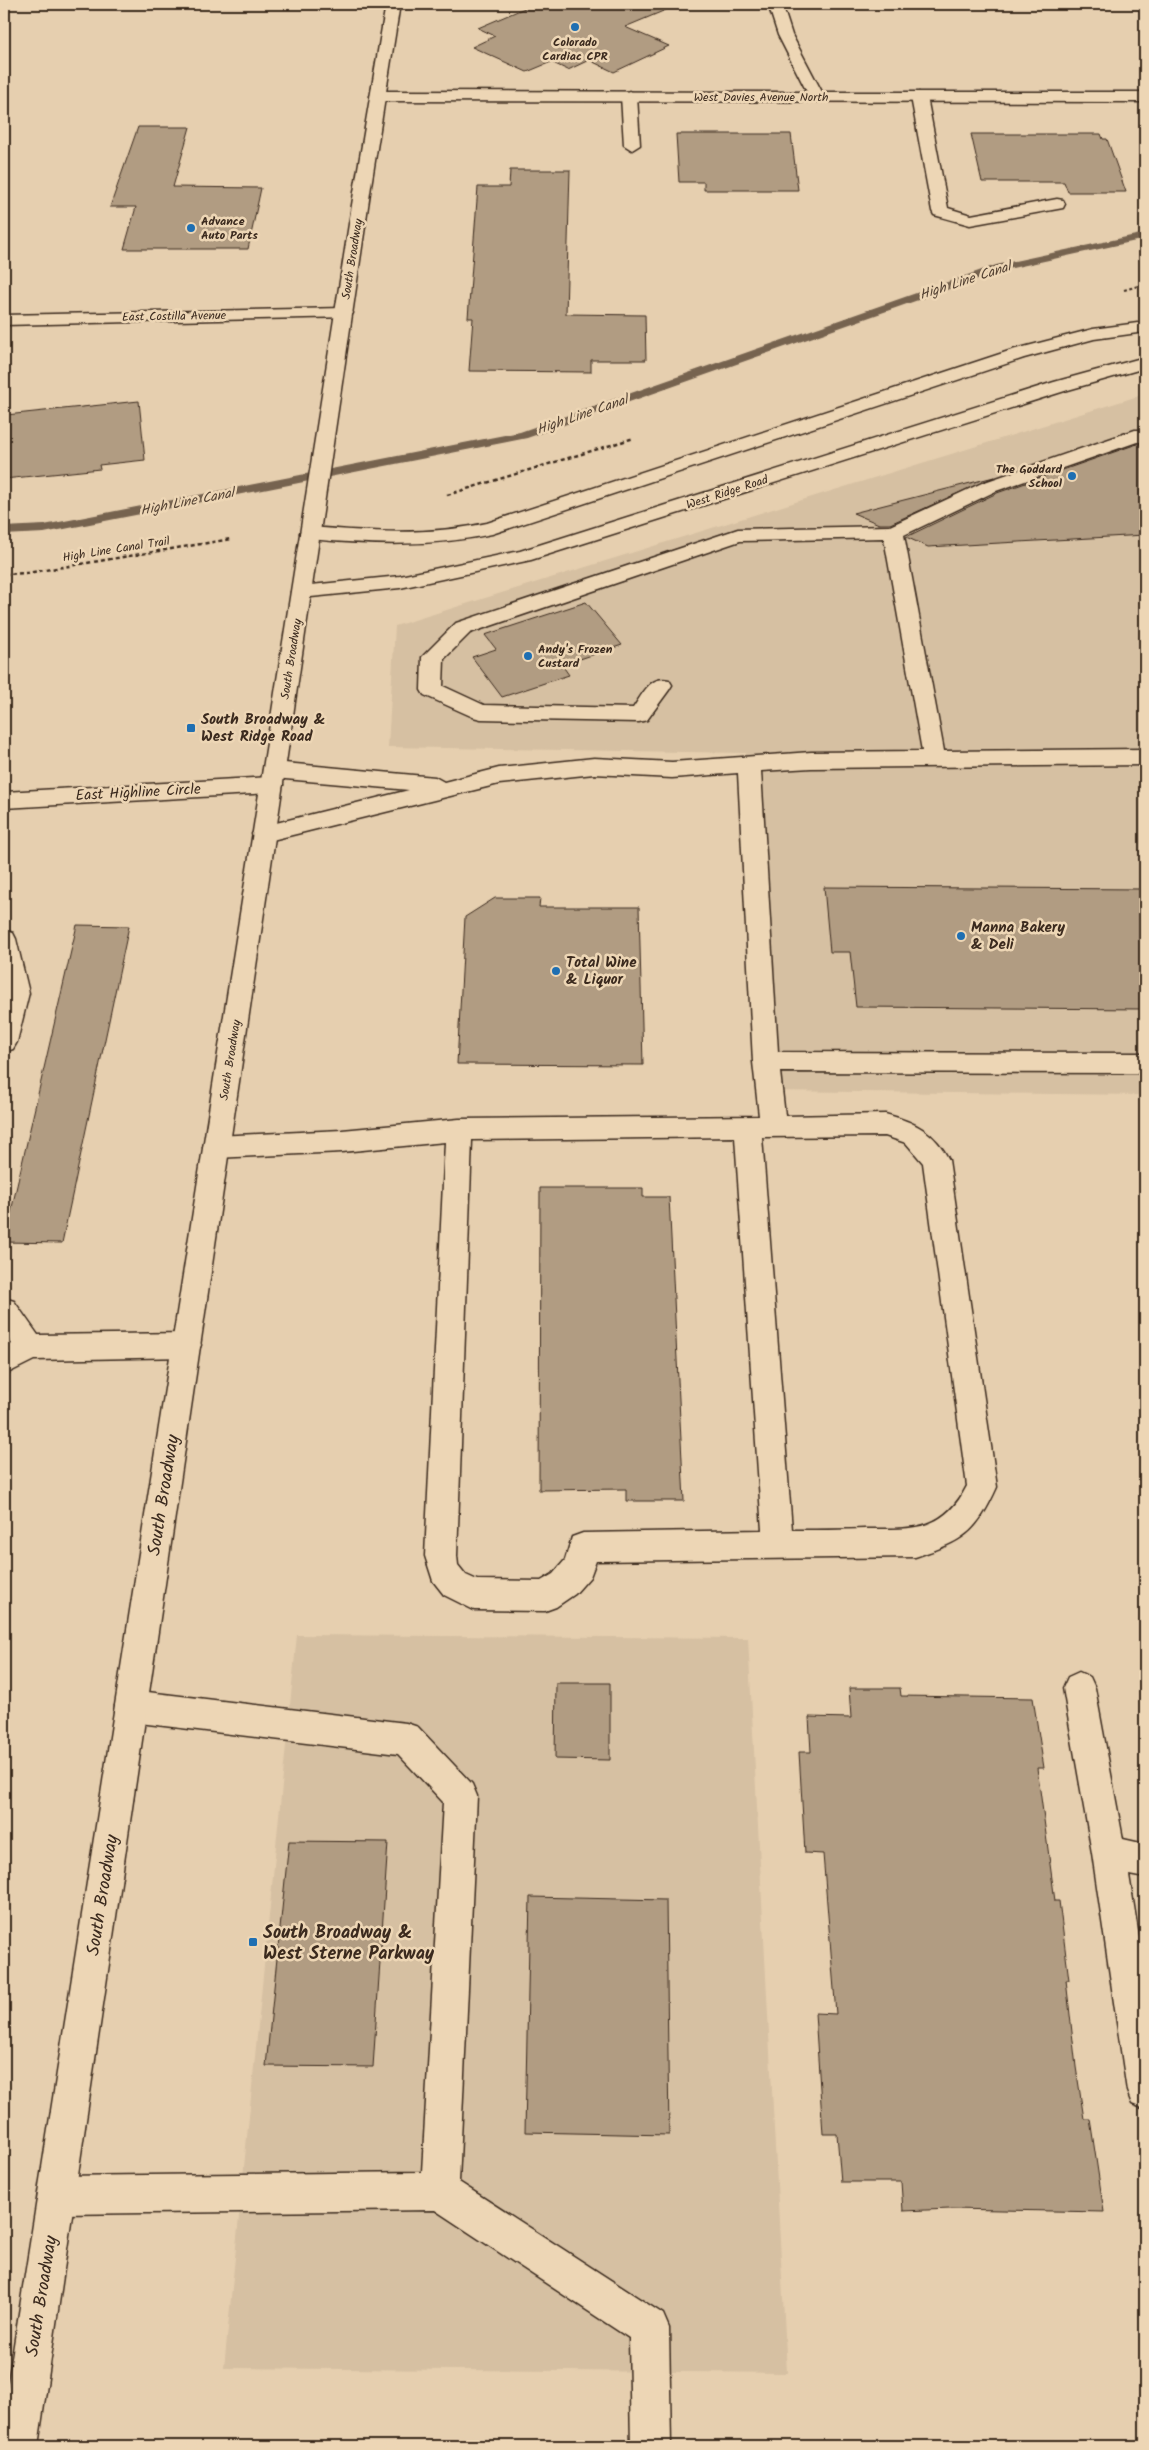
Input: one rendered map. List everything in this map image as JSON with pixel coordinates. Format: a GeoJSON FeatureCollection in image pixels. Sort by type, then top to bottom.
{"type":"FeatureCollection","features":[{"type":"Feature","properties":{"kind":"street","name":"South Broadway"},"geometry":{"type":"LineString","coordinates":[[18,2446],[310,533],[393,4]]}},
{"type":"Feature","properties":{"kind":"street"},"geometry":{"type":"LineString","coordinates":[[775,4],[786,35],[817,97]]}},
{"type":"Feature","properties":{"kind":"street","name":"West Davies Avenue North"},"geometry":{"type":"LineString","coordinates":[[378,96],[1145,97]]}},
{"type":"Feature","properties":{"kind":"street"},"geometry":{"type":"LineString","coordinates":[[629,96],[632,145]]}},
{"type":"Feature","properties":{"kind":"street"},"geometry":{"type":"LineString","coordinates":[[919,97],[940,211],[970,220],[1057,204]]}},
{"type":"Feature","properties":{"kind":"street","name":"East Costilla Avenue"},"geometry":{"type":"LineString","coordinates":[[4,320],[344,313]]}},
{"type":"Feature","properties":{"kind":"street"},"geometry":{"type":"LineString","coordinates":[[310,533],[383,539],[459,536],[502,525],[1018,354],[1094,334],[1145,327]]}},
{"type":"Feature","properties":{"kind":"street","name":"West Ridge Road"},"geometry":{"type":"LineString","coordinates":[[301,592],[400,582],[524,556],[1061,386],[1145,362]]}},
{"type":"Feature","properties":{"kind":"street"},"geometry":{"type":"LineString","coordinates":[[662,685],[639,715],[481,712],[432,690],[433,657],[463,628],[738,535],[893,532],[990,487],[1134,436],[1145,436]]}},
{"type":"Feature","properties":{"kind":"street"},"geometry":{"type":"LineString","coordinates":[[893,532],[934,758]]}},
{"type":"Feature","properties":{"kind":"street"},"geometry":{"type":"LineString","coordinates":[[264,834],[499,776],[594,766],[672,770],[749,763],[934,758],[1145,758]]}},
{"type":"Feature","properties":{"kind":"street"},"geometry":{"type":"LineString","coordinates":[[749,763],[766,1062],[761,1127],[778,1546]]}},
{"type":"Feature","properties":{"kind":"street","name":"East Highline Circle"},"geometry":{"type":"LineString","coordinates":[[4,800],[273,777],[456,786]]}},
{"type":"Feature","properties":{"kind":"street"},"geometry":{"type":"LineString","coordinates":[[4,939],[16,993],[4,1042]]}},
{"type":"Feature","properties":{"kind":"street"},"geometry":{"type":"LineString","coordinates":[[766,1062],[1145,1063]]}},
{"type":"Feature","properties":{"kind":"street"},"geometry":{"type":"LineString","coordinates":[[216,1147],[342,1141],[459,1130],[885,1125],[909,1130],[923,1141],[936,1160],[982,1487],[971,1512],[947,1532],[915,1543],[583,1547],[579,1567],[564,1584],[544,1596],[474,1595],[455,1585],[444,1571],[441,1556],[459,1130]]}},
{"type":"Feature","properties":{"kind":"street"},"geometry":{"type":"LineString","coordinates":[[4,1310],[31,1348]]}},
{"type":"Feature","properties":{"kind":"street"},"geometry":{"type":"LineString","coordinates":[[4,1362],[31,1348],[186,1345]]}},
{"type":"Feature","properties":{"kind":"street"},"geometry":{"type":"LineString","coordinates":[[1079,1688],[1109,1853],[1145,2091]]}},
{"type":"Feature","properties":{"kind":"street"},"geometry":{"type":"LineString","coordinates":[[131,1706],[406,1739],[460,1796],[440,2191]]}},
{"type":"Feature","properties":{"kind":"street"},"geometry":{"type":"LineString","coordinates":[[1109,1853],[1145,1860]]}},
{"type":"Feature","properties":{"kind":"street"},"geometry":{"type":"LineString","coordinates":[[57,2195],[440,2191],[649,2328],[651,2446]]}},
{"type":"Feature","properties":{"kind":"path","name":"High Line Canal Trail"},"geometry":{"type":"LineString","coordinates":[[4,574],[27,573],[232,539]]}},
{"type":"Feature","properties":{"kind":"shaded area"},"geometry":{"type":"Polygon","coordinates":[[[1145,394],[1145,1095],[764,1091],[746,753],[388,747],[395,626],[1145,394]]]}},
{"type":"Feature","properties":{"kind":"shaded area"},"geometry":{"type":"Polygon","coordinates":[[[297,1635],[748,1638],[787,2373],[224,2368],[297,1635]]]}},
{"type":"Feature","properties":{"kind":"building"},"geometry":{"type":"Polygon","coordinates":[[[534,4],[680,4],[625,27],[669,46],[614,72],[589,60],[568,70],[551,62],[527,72],[472,47],[495,36],[478,28],[534,4]]]}},
{"type":"Feature","properties":{"kind":"building","name":"Advance Auto Parts"},"geometry":{"type":"Polygon","coordinates":[[[138,127],[190,127],[173,187],[261,188],[248,249],[124,249],[136,207],[110,207],[138,127]]]}},
{"type":"Feature","properties":{"kind":"building"},"geometry":{"type":"Polygon","coordinates":[[[676,134],[791,134],[798,190],[704,190],[704,182],[679,182],[676,134]]]}},
{"type":"Feature","properties":{"kind":"building"},"geometry":{"type":"Polygon","coordinates":[[[971,134],[1101,134],[1103,139],[1107,139],[1126,192],[1068,192],[1064,182],[982,182],[971,134]]]}},
{"type":"Feature","properties":{"kind":"building"},"geometry":{"type":"Polygon","coordinates":[[[510,170],[570,170],[566,314],[645,315],[646,360],[591,360],[591,372],[469,371],[473,318],[468,318],[478,187],[509,187],[510,170]]]}},
{"type":"Feature","properties":{"kind":"building"},"geometry":{"type":"Polygon","coordinates":[[[139,401],[145,460],[99,465],[100,469],[4,479],[4,420],[6,420],[6,415],[139,401]]]}},
{"type":"Feature","properties":{"kind":"building","name":"The Goddard School"},"geometry":{"type":"Polygon","coordinates":[[[1137,444],[1145,444],[1145,535],[928,547],[906,537],[997,493],[1137,444]]]}},
{"type":"Feature","properties":{"kind":"building"},"geometry":{"type":"Polygon","coordinates":[[[994,477],[890,524],[879,524],[853,513],[994,477]]]}},
{"type":"Feature","properties":{"kind":"building"},"geometry":{"type":"Polygon","coordinates":[[[586,602],[622,645],[562,665],[569,675],[502,697],[472,657],[496,649],[485,635],[586,602]]]}},
{"type":"Feature","properties":{"kind":"building"},"geometry":{"type":"Polygon","coordinates":[[[824,887],[1145,889],[1145,1009],[856,1007],[850,952],[830,952],[824,887]]]}},
{"type":"Feature","properties":{"kind":"building"},"geometry":{"type":"Polygon","coordinates":[[[495,898],[540,898],[539,907],[639,907],[643,1065],[457,1064],[465,917],[495,898]]]}},
{"type":"Feature","properties":{"kind":"building"},"geometry":{"type":"Polygon","coordinates":[[[77,925],[129,926],[62,1243],[4,1242],[77,925]]]}},
{"type":"Feature","properties":{"kind":"building"},"geometry":{"type":"Polygon","coordinates":[[[540,1188],[643,1188],[643,1197],[669,1197],[684,1501],[626,1501],[626,1489],[539,1490],[540,1188]]]}},
{"type":"Feature","properties":{"kind":"building"},"geometry":{"type":"Polygon","coordinates":[[[556,1683],[610,1683],[610,1760],[555,1759],[556,1683]]]}},
{"type":"Feature","properties":{"kind":"building"},"geometry":{"type":"Polygon","coordinates":[[[849,1688],[900,1688],[901,1696],[1033,1698],[1044,1768],[1037,1768],[1055,1901],[1059,1901],[1069,1980],[1066,1980],[1076,2067],[1084,2119],[1090,2119],[1104,2212],[950,2209],[903,2211],[901,2182],[841,2182],[837,2134],[823,2134],[815,2013],[836,2014],[823,1854],[805,1853],[799,1752],[811,1752],[809,1717],[851,1718],[849,1688]]]}},
{"type":"Feature","properties":{"kind":"building"},"geometry":{"type":"Polygon","coordinates":[[[289,1841],[388,1842],[373,2067],[266,2066],[289,1841]]]}},
{"type":"Feature","properties":{"kind":"building"},"geometry":{"type":"Polygon","coordinates":[[[530,1897],[666,1900],[669,2135],[525,2132],[530,1897]]]}},
{"type":"Feature","properties":{"kind":"waterway","name":"High Line Canal"},"geometry":{"type":"LineString","coordinates":[[4,531],[44,529],[523,435],[1000,267],[1145,236]]}},
{"type":"Feature","properties":{"kind":"place","name":"Colorado Cardiac CPR"},"geometry":{"type":"Point","coordinates":[575,27]}},
{"type":"Feature","properties":{"kind":"place","name":"Advance Auto Parts"},"geometry":{"type":"Point","coordinates":[191,228]}},
{"type":"Feature","properties":{"kind":"place","name":"The Goddard School"},"geometry":{"type":"Point","coordinates":[1072,476]}},
{"type":"Feature","properties":{"kind":"place","name":"Andy's Frozen Custard"},"geometry":{"type":"Point","coordinates":[528,656]}},
{"type":"Feature","properties":{"kind":"place","name":"South Broadway & West Ridge Road"},"geometry":{"type":"Point","coordinates":[191,728]}},
{"type":"Feature","properties":{"kind":"place","name":"Manna Bakery & Deli"},"geometry":{"type":"Point","coordinates":[961,936]}},
{"type":"Feature","properties":{"kind":"place","name":"Total Wine & Liquor"},"geometry":{"type":"Point","coordinates":[556,971]}},
{"type":"Feature","properties":{"kind":"place","name":"South Broadway & West Sterne Parkway"},"geometry":{"type":"Point","coordinates":[253,1942]}}]}
